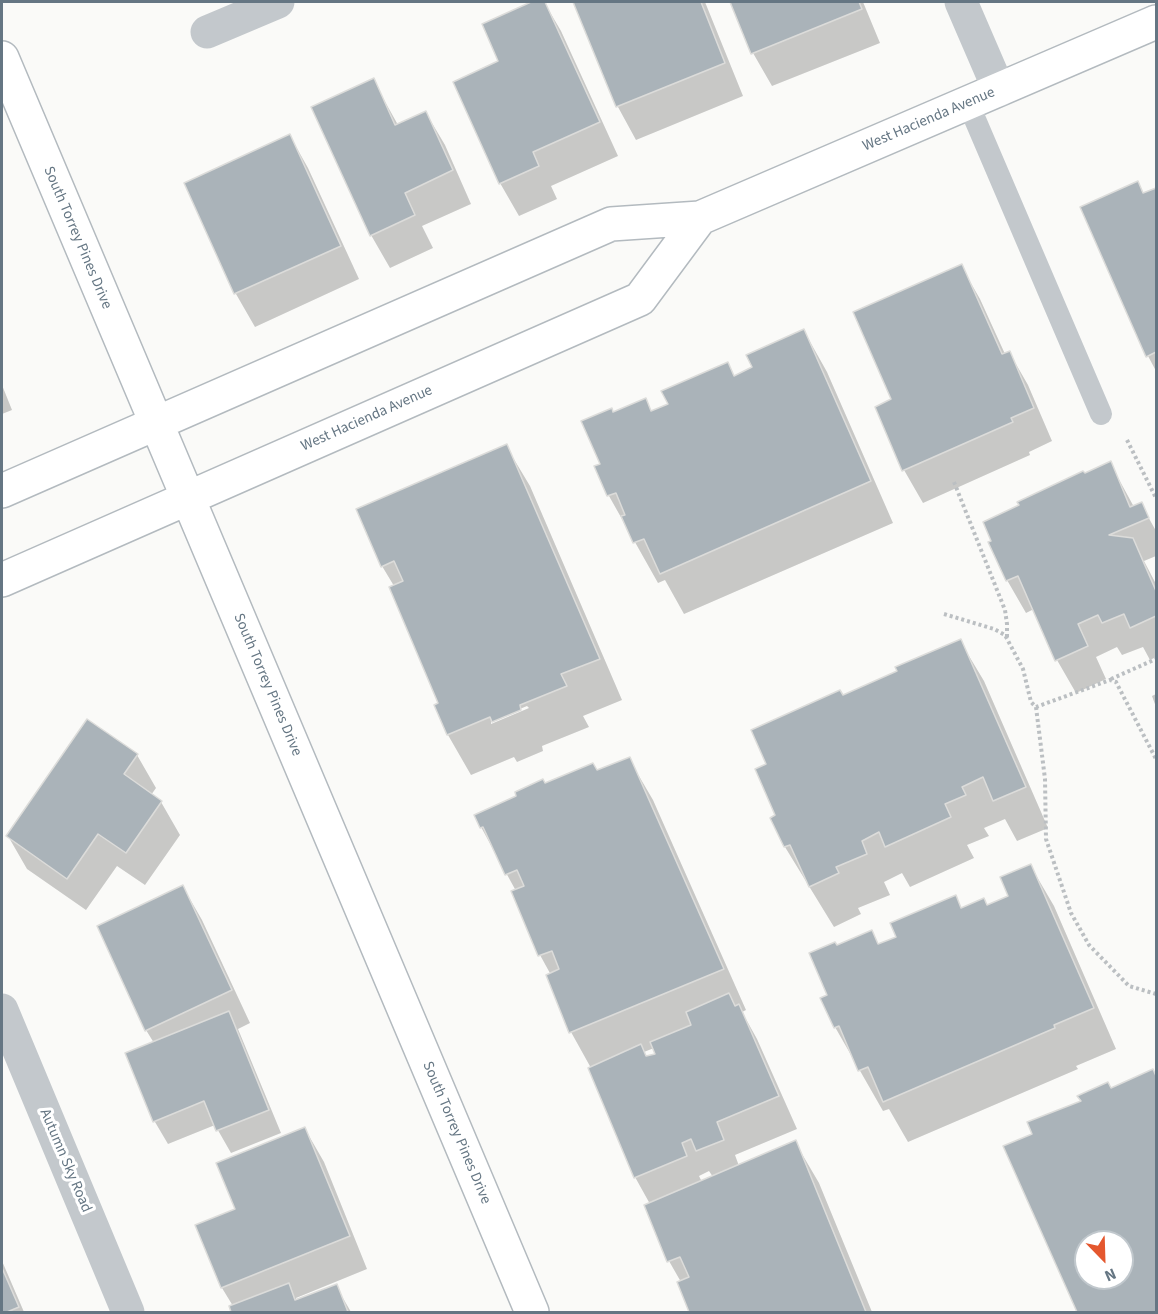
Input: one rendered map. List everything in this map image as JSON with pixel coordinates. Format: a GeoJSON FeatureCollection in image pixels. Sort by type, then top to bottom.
{"type":"FeatureCollection","features":[{"type":"Feature","properties":{"kind":"main road","name":"West Hacienda Avenue"},"geometry":{"type":"LineString","coordinates":[[2,491],[611,224],[700,218],[1156,22]]}},
{"type":"Feature","properties":{"kind":"main road","name":"South Torrey Pines Drive"},"geometry":{"type":"LineString","coordinates":[[2,58],[532,1312]]}},
{"type":"Feature","properties":{"kind":"main road","name":"West Hacienda Avenue"},"geometry":{"type":"LineString","coordinates":[[2,580],[640,299],[700,218]]}},
{"type":"Feature","properties":{"kind":"street"},"geometry":{"type":"LineString","coordinates":[[207,32],[278,2]]}},
{"type":"Feature","properties":{"kind":"street"},"geometry":{"type":"LineString","coordinates":[[961,2],[999,90]]}},
{"type":"Feature","properties":{"kind":"street","name":"Autumn Sky Road"},"geometry":{"type":"LineString","coordinates":[[2,1010],[128,1312]]}},
{"type":"Feature","properties":{"kind":"lane"},"geometry":{"type":"LineString","coordinates":[[968,103],[1101,414]]}},
{"type":"Feature","properties":{"kind":"path"},"geometry":{"type":"LineString","coordinates":[[1122,430],[1156,498]]}},
{"type":"Feature","properties":{"kind":"path"},"geometry":{"type":"LineString","coordinates":[[954,482],[1005,610],[1007,638]]}},
{"type":"Feature","properties":{"kind":"path"},"geometry":{"type":"LineString","coordinates":[[944,614],[994,629],[1007,638],[1023,669],[1031,702],[1036,707],[1045,779],[1046,839],[1071,913],[1089,945],[1129,986],[1156,994]]}},
{"type":"Feature","properties":{"kind":"path"},"geometry":{"type":"LineString","coordinates":[[1036,707],[1110,680],[1156,658]]}},
{"type":"Feature","properties":{"kind":"path"},"geometry":{"type":"LineString","coordinates":[[1110,680],[1116,682],[1156,759]]}},
{"type":"Feature","properties":{"kind":"building"},"geometry":{"type":"Polygon","coordinates":[[[531,2],[545,2],[600,122],[533,152],[539,166],[499,184],[453,82],[498,61],[482,24],[531,2]]]}},
{"type":"Feature","properties":{"kind":"building"},"geometry":{"type":"Polygon","coordinates":[[[573,2],[701,2],[725,63],[616,107],[573,2]]]}},
{"type":"Feature","properties":{"kind":"building"},"geometry":{"type":"Polygon","coordinates":[[[730,2],[859,2],[862,9],[751,54],[730,2]]]}},
{"type":"Feature","properties":{"kind":"building"},"geometry":{"type":"Polygon","coordinates":[[[374,78],[395,125],[426,111],[453,170],[405,193],[415,215],[370,236],[311,107],[374,78]]]}},
{"type":"Feature","properties":{"kind":"building"},"geometry":{"type":"Polygon","coordinates":[[[290,134],[341,246],[234,294],[184,183],[290,134]]]}},
{"type":"Feature","properties":{"kind":"building"},"geometry":{"type":"Polygon","coordinates":[[[1138,181],[1143,193],[1156,188],[1156,352],[1146,357],[1080,207],[1138,181]]]}},
{"type":"Feature","properties":{"kind":"building"},"geometry":{"type":"Polygon","coordinates":[[[962,264],[1002,354],[1010,351],[1034,408],[1011,418],[1013,422],[902,471],[875,407],[891,399],[853,312],[962,264]]]}},
{"type":"Feature","properties":{"kind":"building"},"geometry":{"type":"Polygon","coordinates":[[[804,329],[871,481],[660,574],[644,539],[633,543],[621,516],[625,515],[616,493],[607,496],[594,466],[600,464],[581,421],[612,408],[613,412],[646,398],[651,411],[668,404],[661,391],[728,362],[734,376],[752,367],[746,355],[804,329]]]}},
{"type":"Feature","properties":{"kind":"building"},"geometry":{"type":"Polygon","coordinates":[[[507,444],[600,659],[561,674],[567,686],[520,705],[521,710],[492,722],[490,717],[447,735],[434,705],[438,703],[389,587],[403,581],[394,561],[381,567],[356,509],[507,444]]]}},
{"type":"Feature","properties":{"kind":"building"},"geometry":{"type":"Polygon","coordinates":[[[1111,461],[1130,507],[1142,502],[1149,518],[1109,535],[1133,538],[1156,591],[1156,616],[1130,628],[1124,614],[1102,623],[1098,615],[1078,624],[1088,646],[1055,661],[1018,576],[1006,581],[988,542],[991,541],[983,522],[1019,505],[1017,502],[1083,471],[1085,473],[1111,461]]]}},
{"type":"Feature","properties":{"kind":"building"},"geometry":{"type":"Polygon","coordinates":[[[961,639],[1026,787],[993,801],[983,777],[962,787],[966,795],[945,804],[951,817],[885,847],[879,832],[862,841],[867,854],[836,867],[839,873],[809,887],[790,845],[784,847],[770,818],[775,815],[755,769],[766,764],[751,730],[840,690],[843,695],[897,671],[895,667],[961,639]]]}},
{"type":"Feature","properties":{"kind":"building"},"geometry":{"type":"Polygon","coordinates":[[[87,719],[138,754],[124,774],[162,801],[126,853],[98,834],[67,879],[6,836],[87,719]]]}},
{"type":"Feature","properties":{"kind":"building"},"geometry":{"type":"Polygon","coordinates":[[[630,757],[724,969],[569,1033],[546,975],[559,969],[552,951],[538,956],[511,891],[524,886],[517,870],[505,875],[483,827],[480,828],[474,815],[516,796],[515,792],[543,779],[545,783],[593,763],[597,770],[630,757]]]}},
{"type":"Feature","properties":{"kind":"building"},"geometry":{"type":"Polygon","coordinates":[[[1031,864],[1094,1008],[1054,1025],[1055,1028],[883,1102],[868,1067],[858,1071],[839,1026],[834,1028],[820,998],[827,995],[809,953],[835,942],[837,945],[872,930],[878,944],[896,937],[890,923],[956,895],[961,908],[984,898],[987,905],[1008,896],[1000,877],[1031,864]]]}},
{"type":"Feature","properties":{"kind":"building"},"geometry":{"type":"Polygon","coordinates":[[[183,885],[232,990],[145,1031],[97,926],[183,885]]]}},
{"type":"Feature","properties":{"kind":"building"},"geometry":{"type":"Polygon","coordinates":[[[729,993],[735,1006],[739,1004],[779,1096],[717,1122],[724,1140],[696,1151],[691,1139],[682,1143],[687,1156],[634,1178],[588,1068],[641,1044],[646,1056],[655,1054],[650,1042],[691,1025],[686,1012],[729,993]]]}},
{"type":"Feature","properties":{"kind":"building"},"geometry":{"type":"Polygon","coordinates":[[[229,1011],[269,1110],[216,1131],[204,1101],[153,1122],[125,1053],[229,1011]]]}},
{"type":"Feature","properties":{"kind":"building"},"geometry":{"type":"Polygon","coordinates":[[[1153,1069],[1156,1076],[1156,1312],[1077,1312],[1003,1146],[1032,1134],[1027,1122],[1081,1101],[1077,1096],[1108,1082],[1111,1088],[1153,1069]]]}},
{"type":"Feature","properties":{"kind":"building"},"geometry":{"type":"Polygon","coordinates":[[[305,1127],[350,1236],[221,1288],[195,1225],[235,1209],[216,1163],[305,1127]]]}},
{"type":"Feature","properties":{"kind":"building"},"geometry":{"type":"Polygon","coordinates":[[[796,1140],[866,1312],[689,1312],[677,1282],[689,1277],[680,1257],[667,1262],[644,1205],[796,1140]]]}},
{"type":"Feature","properties":{"kind":"building"},"geometry":{"type":"Polygon","coordinates":[[[2,1268],[19,1307],[7,1312],[2,1312],[2,1268]]]}},
{"type":"Feature","properties":{"kind":"building"},"geometry":{"type":"Polygon","coordinates":[[[289,1283],[295,1300],[337,1284],[348,1312],[231,1312],[229,1306],[289,1283]]]}}]}
